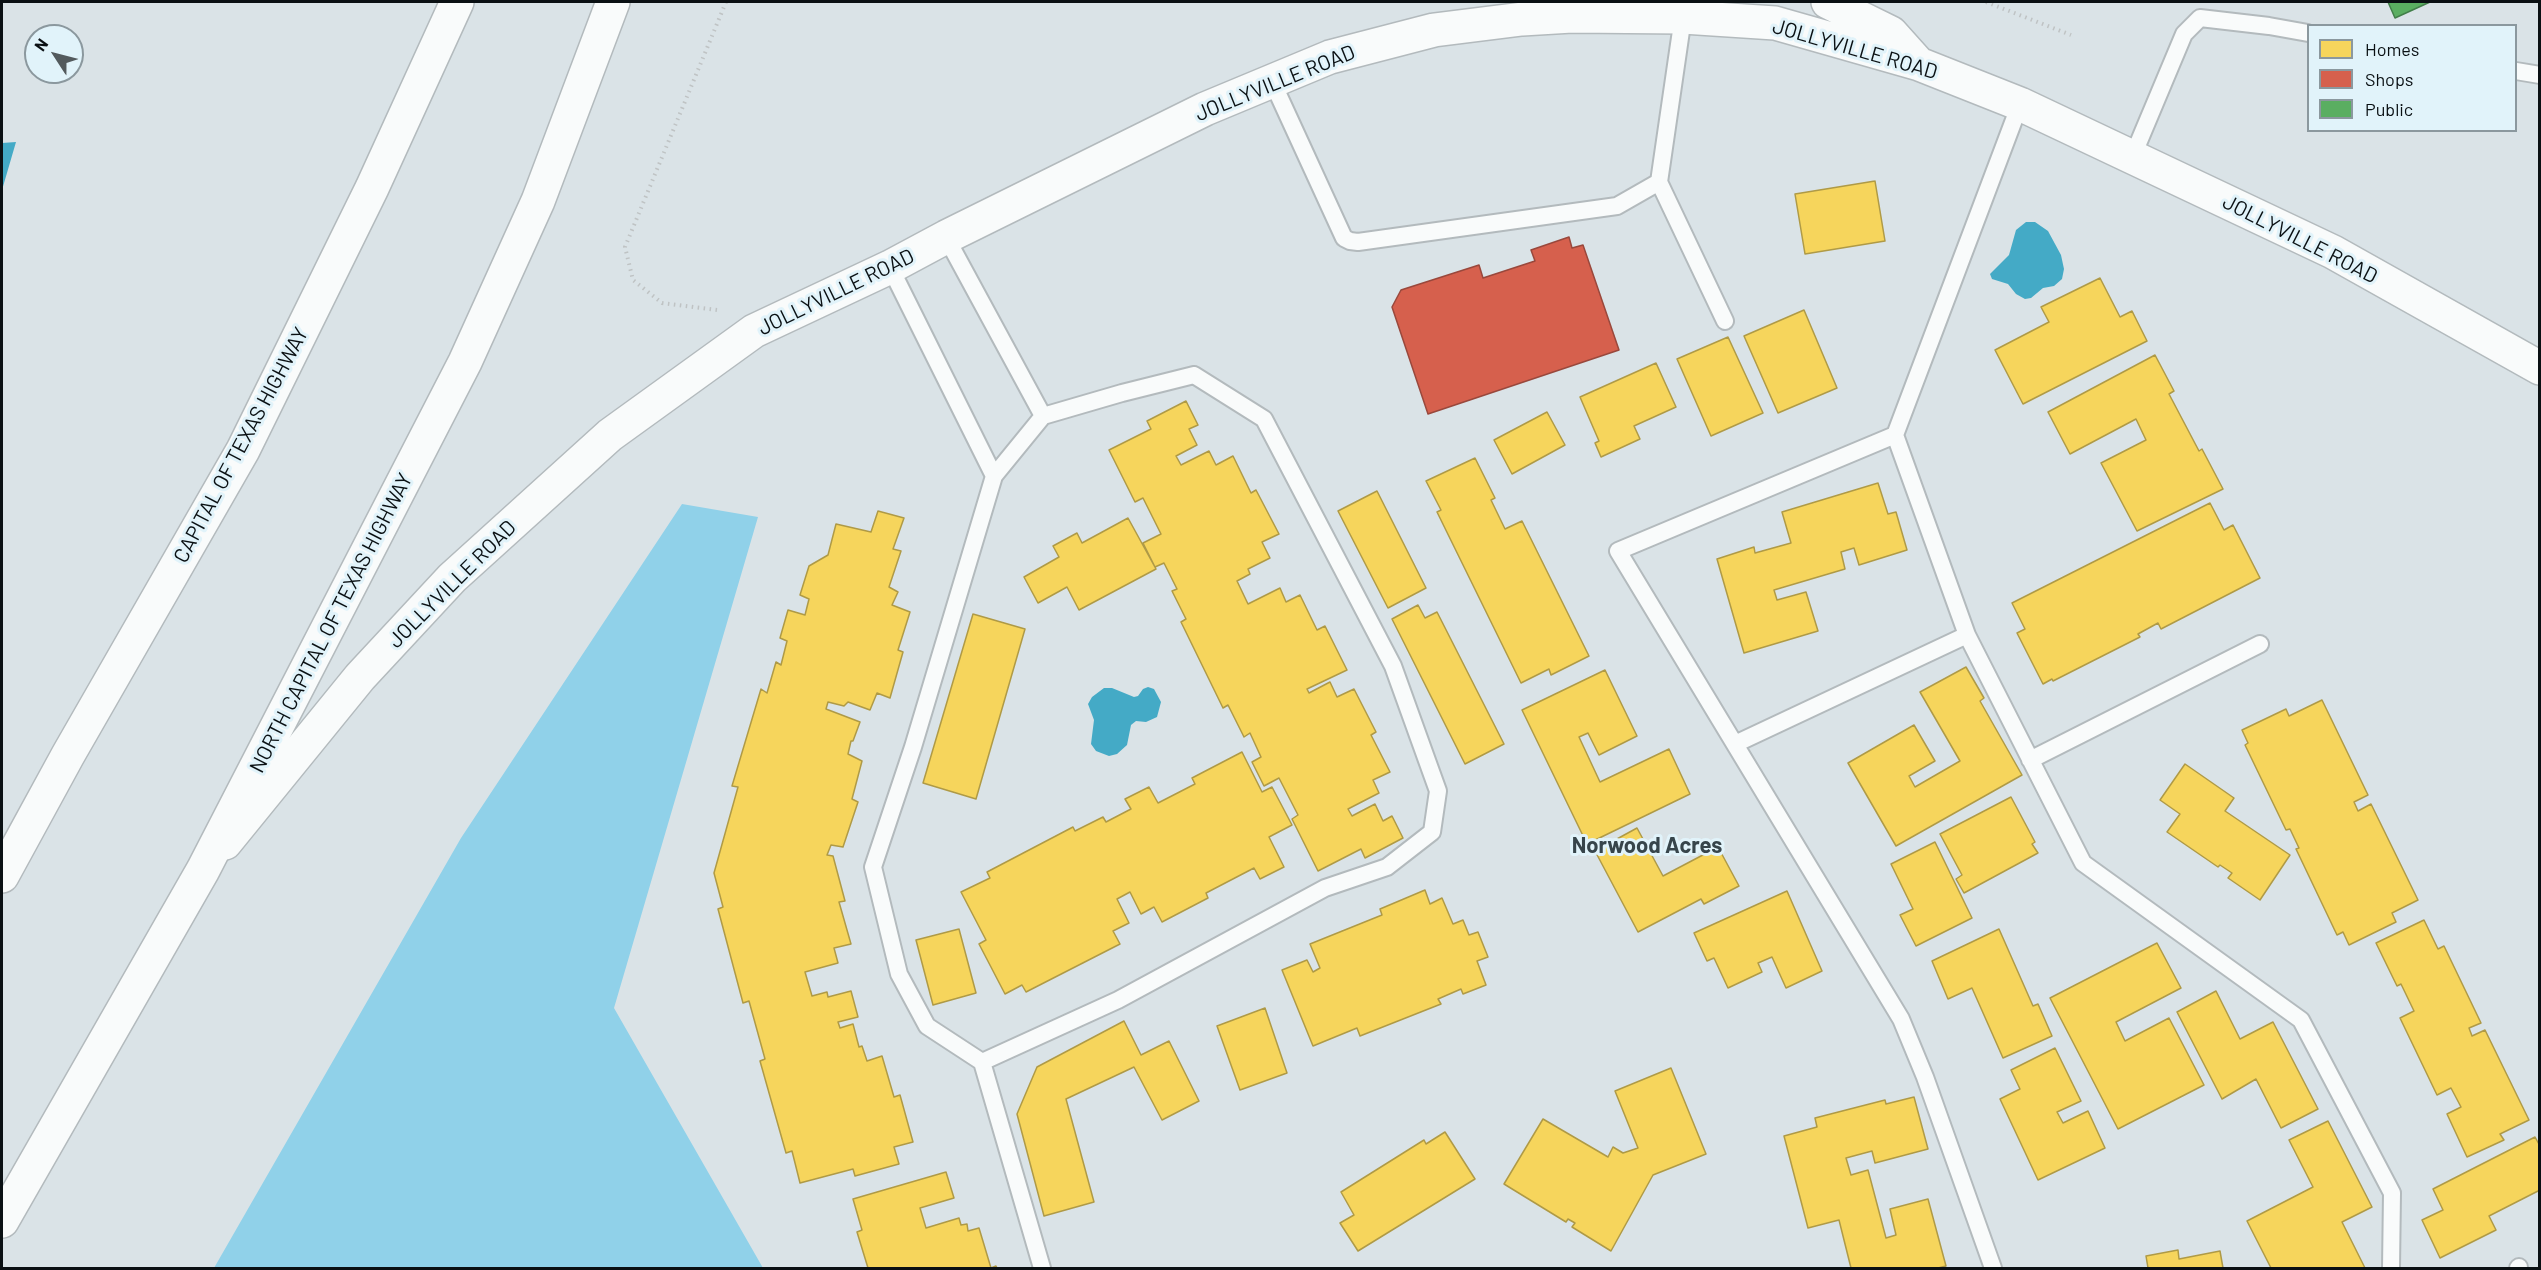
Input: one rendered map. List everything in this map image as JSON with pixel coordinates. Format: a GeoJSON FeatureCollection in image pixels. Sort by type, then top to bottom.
{"type":"FeatureCollection","features":[{"type":"Feature","properties":{"kind":"main road","name":"CAPITAL OF TEXAS HIGHWAY"},"geometry":{"type":"LineString","coordinates":[[2,876],[68,755],[243,450],[372,188],[457,2]]}},
{"type":"Feature","properties":{"kind":"main road","name":"NORTH CAPITAL OF TEXAS HIGHWAY"},"geometry":{"type":"LineString","coordinates":[[2,1221],[203,870],[465,362],[538,201],[613,2]]}},
{"type":"Feature","properties":{"kind":"main road"},"geometry":{"type":"LineString","coordinates":[[1828,2],[1891,33],[1919,64]]}},
{"type":"Feature","properties":{"kind":"main road","name":"JOLLYVILLE ROAD"},"geometry":{"type":"LineString","coordinates":[[203,870],[360,677],[452,578],[610,435],[754,331],[890,267],[1205,109],[1330,57],[1434,30],[1532,18],[1683,9],[1775,23],[1919,64],[2020,104],[2333,252],[2540,368]]}},
{"type":"Feature","properties":{"kind":"lane"},"geometry":{"type":"LineString","coordinates":[[1683,9],[1659,183],[1725,321]]}},
{"type":"Feature","properties":{"kind":"lane"},"geometry":{"type":"LineString","coordinates":[[2132,158],[2184,34],[2200,18],[2307,33]]}},
{"type":"Feature","properties":{"kind":"lane"},"geometry":{"type":"LineString","coordinates":[[2517,71],[2540,75]]}},
{"type":"Feature","properties":{"kind":"lane"},"geometry":{"type":"LineString","coordinates":[[1272,81],[1344,238],[1350,241],[1358,242],[1617,206],[1659,183]]}},
{"type":"Feature","properties":{"kind":"lane"},"geometry":{"type":"LineString","coordinates":[[2020,104],[1895,435],[1967,635],[2083,863],[2301,1020],[2392,1193],[2391,1269]]}},
{"type":"Feature","properties":{"kind":"lane"},"geometry":{"type":"LineString","coordinates":[[946,237],[1042,416]]}},
{"type":"Feature","properties":{"kind":"lane"},"geometry":{"type":"LineString","coordinates":[[890,267],[994,476]]}},
{"type":"Feature","properties":{"kind":"lane"},"geometry":{"type":"LineString","coordinates":[[982,1062],[1118,1000],[1325,888],[1387,867],[1432,832],[1438,791],[1393,666],[1264,419],[1194,375],[1042,416],[994,476],[913,747],[873,867],[899,974],[927,1026],[982,1062],[1042,1269]]}},
{"type":"Feature","properties":{"kind":"lane"},"geometry":{"type":"LineString","coordinates":[[1895,435],[1618,551],[1901,1019],[1925,1077],[1993,1269]]}},
{"type":"Feature","properties":{"kind":"lane"},"geometry":{"type":"LineString","coordinates":[[1735,744],[1967,635]]}},
{"type":"Feature","properties":{"kind":"lane"},"geometry":{"type":"LineString","coordinates":[[2030,760],[2260,644]]}},
{"type":"Feature","properties":{"kind":"path"},"geometry":{"type":"LineString","coordinates":[[721,310],[662,303],[633,280],[625,247],[726,2]]}},
{"type":"Feature","properties":{"kind":"path"},"geometry":{"type":"LineString","coordinates":[[1986,2],[2071,35]]}},
{"type":"Feature","properties":{"kind":"shaded area"},"geometry":{"type":"Polygon","coordinates":[[[16,142],[2,190],[2,143],[16,142]]]}},
{"type":"Feature","properties":{"kind":"shaded area"},"geometry":{"type":"Polygon","coordinates":[[[2026,222],[2035,222],[2048,231],[2061,255],[2064,269],[2062,279],[2054,286],[2043,288],[2031,298],[2025,299],[2016,294],[2008,284],[1992,279],[1990,274],[2009,255],[2016,230],[2026,222]]]}},
{"type":"Feature","properties":{"kind":"shaded area"},"geometry":{"type":"Polygon","coordinates":[[[682,504],[758,517],[614,1008],[763,1268],[214,1268],[461,838],[682,504]]]}},
{"type":"Feature","properties":{"kind":"shaded area"},"geometry":{"type":"Polygon","coordinates":[[[1148,687],[1154,689],[1161,702],[1157,717],[1146,722],[1136,721],[1131,725],[1127,745],[1117,754],[1109,756],[1096,751],[1091,744],[1094,720],[1088,704],[1092,697],[1104,688],[1112,688],[1134,697],[1148,687]]]}},
{"type":"Feature","properties":{"kind":"building: Homes"},"geometry":{"type":"Polygon","coordinates":[[[1875,181],[1885,241],[1805,254],[1795,194],[1875,181]]]}},
{"type":"Feature","properties":{"kind":"building: Homes"},"geometry":{"type":"Polygon","coordinates":[[[2100,278],[2120,317],[2132,311],[2147,341],[2023,404],[1995,350],[2049,322],[2041,307],[2100,278]]]}},
{"type":"Feature","properties":{"kind":"building: Homes"},"geometry":{"type":"Polygon","coordinates":[[[1804,310],[1837,388],[1778,413],[1744,336],[1804,310]]]}},
{"type":"Feature","properties":{"kind":"building: Homes"},"geometry":{"type":"Polygon","coordinates":[[[1728,337],[1763,413],[1711,436],[1677,359],[1728,337]]]}},
{"type":"Feature","properties":{"kind":"building: Homes"},"geometry":{"type":"Polygon","coordinates":[[[2155,355],[2174,391],[2169,394],[2199,451],[2202,449],[2223,489],[2137,531],[2101,463],[2146,440],[2136,419],[2070,454],[2048,412],[2155,355]]]}},
{"type":"Feature","properties":{"kind":"building: Homes"},"geometry":{"type":"Polygon","coordinates":[[[1656,363],[1676,407],[1634,426],[1640,439],[1601,457],[1595,443],[1599,441],[1580,397],[1656,363]]]}},
{"type":"Feature","properties":{"kind":"building: Homes"},"geometry":{"type":"Polygon","coordinates":[[[1186,401],[1198,425],[1189,429],[1197,445],[1176,456],[1181,465],[1209,451],[1216,465],[1233,456],[1251,493],[1256,490],[1279,534],[1262,542],[1270,558],[1248,569],[1250,574],[1237,581],[1248,604],[1280,588],[1286,602],[1300,595],[1317,630],[1325,626],[1347,670],[1307,689],[1309,693],[1330,682],[1337,697],[1354,689],[1376,732],[1371,735],[1390,772],[1373,780],[1379,793],[1348,809],[1352,816],[1375,804],[1383,821],[1392,816],[1403,838],[1365,858],[1361,849],[1318,871],[1292,819],[1298,815],[1279,778],[1264,786],[1252,762],[1261,757],[1250,733],[1244,737],[1228,705],[1223,708],[1181,622],[1186,619],[1172,591],[1177,589],[1164,563],[1155,567],[1143,543],[1161,534],[1143,498],[1135,502],[1109,450],[1151,429],[1147,421],[1186,401]]]}},
{"type":"Feature","properties":{"kind":"building: Homes"},"geometry":{"type":"Polygon","coordinates":[[[1547,412],[1565,445],[1512,474],[1494,440],[1547,412]]]}},
{"type":"Feature","properties":{"kind":"building: Homes"},"geometry":{"type":"Polygon","coordinates":[[[1475,458],[1495,498],[1491,500],[1505,529],[1522,521],[1589,656],[1551,675],[1549,669],[1521,683],[1437,512],[1441,510],[1426,481],[1475,458]]]}},
{"type":"Feature","properties":{"kind":"building: Homes"},"geometry":{"type":"Polygon","coordinates":[[[1878,483],[1888,514],[1896,512],[1907,550],[1859,565],[1854,548],[1841,552],[1845,569],[1774,590],[1777,600],[1806,592],[1818,631],[1744,653],[1717,559],[1754,547],[1755,553],[1791,543],[1782,512],[1878,483]]]}},
{"type":"Feature","properties":{"kind":"building: Homes"},"geometry":{"type":"Polygon","coordinates":[[[1377,491],[1426,588],[1388,608],[1338,511],[1377,491]]]}},
{"type":"Feature","properties":{"kind":"building: Homes"},"geometry":{"type":"Polygon","coordinates":[[[2210,503],[2224,530],[2233,525],[2260,578],[2161,629],[2158,623],[2138,634],[2140,637],[2043,684],[2017,633],[2025,629],[2012,603],[2210,503]]]}},
{"type":"Feature","properties":{"kind":"building: Homes"},"geometry":{"type":"Polygon","coordinates":[[[878,511],[904,518],[893,549],[901,551],[889,587],[898,592],[892,605],[910,612],[898,650],[903,652],[890,698],[877,693],[870,710],[848,702],[844,706],[828,702],[826,709],[860,722],[848,754],[862,761],[852,799],[858,802],[843,847],[831,845],[827,855],[833,856],[845,901],[839,902],[851,944],[834,948],[838,963],[805,972],[812,996],[827,992],[828,997],[851,991],[858,1017],[838,1022],[840,1028],[853,1024],[859,1047],[862,1046],[867,1061],[882,1056],[894,1097],[900,1095],[913,1142],[894,1147],[899,1164],[855,1176],[853,1169],[800,1183],[792,1151],[786,1153],[760,1061],[765,1059],[749,1001],[743,1003],[718,909],[723,907],[714,873],[738,787],[732,786],[761,689],[767,693],[776,662],[781,665],[787,641],[780,638],[788,610],[805,615],[809,599],[800,595],[809,566],[828,555],[836,524],[871,532],[878,511]]]}},
{"type":"Feature","properties":{"kind":"building: Homes"},"geometry":{"type":"Polygon","coordinates":[[[1128,518],[1156,569],[1079,610],[1067,587],[1038,603],[1024,577],[1059,557],[1053,546],[1077,533],[1082,543],[1128,518]]]}},
{"type":"Feature","properties":{"kind":"building: Homes"},"geometry":{"type":"Polygon","coordinates":[[[1418,605],[1425,618],[1437,612],[1504,744],[1465,764],[1392,619],[1418,605]]]}},
{"type":"Feature","properties":{"kind":"building: Homes"},"geometry":{"type":"Polygon","coordinates":[[[973,614],[1025,629],[976,799],[923,783],[973,614]]]}},
{"type":"Feature","properties":{"kind":"building: Homes"},"geometry":{"type":"Polygon","coordinates":[[[1966,667],[1984,698],[1980,701],[2022,775],[1896,846],[1848,763],[1914,725],[1935,761],[1909,776],[1915,787],[1960,761],[1920,692],[1966,667]]]}},
{"type":"Feature","properties":{"kind":"building: Homes"},"geometry":{"type":"Polygon","coordinates":[[[1605,670],[1637,736],[1599,755],[1588,733],[1579,737],[1600,782],[1669,749],[1690,794],[1587,844],[1522,710],[1605,670]]]}},
{"type":"Feature","properties":{"kind":"building: Homes"},"geometry":{"type":"Polygon","coordinates":[[[2322,700],[2368,795],[2354,802],[2358,811],[2371,804],[2418,900],[2392,913],[2396,922],[2349,945],[2343,932],[2337,935],[2296,849],[2299,848],[2290,829],[2286,830],[2245,745],[2248,743],[2242,730],[2286,709],[2289,716],[2322,700]]]}},
{"type":"Feature","properties":{"kind":"building: Homes"},"geometry":{"type":"Polygon","coordinates":[[[1242,752],[1262,792],[1272,787],[1292,825],[1269,837],[1284,867],[1260,879],[1254,868],[1206,893],[1208,898],[1162,922],[1154,907],[1141,914],[1130,892],[1117,899],[1129,923],[1113,931],[1120,944],[1026,992],[1022,985],[1005,994],[979,944],[986,940],[961,892],[990,878],[987,872],[1073,827],[1075,831],[1103,817],[1106,822],[1131,809],[1125,799],[1149,787],[1158,803],[1195,784],[1192,778],[1242,752]]]}},
{"type":"Feature","properties":{"kind":"building: Homes"},"geometry":{"type":"Polygon","coordinates":[[[2185,764],[2234,798],[2225,811],[2290,855],[2260,900],[2228,878],[2232,873],[2220,865],[2218,867],[2167,832],[2180,814],[2160,800],[2185,764]]]}},
{"type":"Feature","properties":{"kind":"building: Homes"},"geometry":{"type":"Polygon","coordinates":[[[2011,797],[2035,842],[2032,844],[2038,853],[1964,893],[1956,879],[1962,875],[1940,834],[2011,797]]]}},
{"type":"Feature","properties":{"kind":"building: Homes"},"geometry":{"type":"Polygon","coordinates":[[[1637,828],[1663,876],[1718,847],[1739,886],[1704,904],[1701,899],[1638,932],[1595,851],[1637,828]]]}},
{"type":"Feature","properties":{"kind":"building: Homes"},"geometry":{"type":"Polygon","coordinates":[[[1935,842],[1972,918],[1916,946],[1900,915],[1913,909],[1891,864],[1935,842]]]}},
{"type":"Feature","properties":{"kind":"building: Homes"},"geometry":{"type":"Polygon","coordinates":[[[1425,890],[1430,904],[1442,898],[1453,924],[1463,920],[1469,935],[1478,932],[1488,957],[1477,961],[1486,985],[1463,994],[1461,989],[1438,999],[1441,1004],[1360,1036],[1357,1028],[1313,1046],[1282,970],[1307,960],[1313,972],[1320,968],[1310,944],[1382,915],[1380,909],[1425,890]]]}},
{"type":"Feature","properties":{"kind":"building: Homes"},"geometry":{"type":"Polygon","coordinates":[[[1787,891],[1822,971],[1786,988],[1772,957],[1758,963],[1762,972],[1728,988],[1714,958],[1707,961],[1694,933],[1787,891]]]}},
{"type":"Feature","properties":{"kind":"building: Homes"},"geometry":{"type":"Polygon","coordinates":[[[2424,920],[2438,949],[2444,946],[2481,1023],[2469,1028],[2472,1036],[2485,1030],[2529,1120],[2500,1134],[2504,1140],[2467,1157],[2447,1114],[2461,1107],[2451,1088],[2437,1095],[2400,1018],[2414,1011],[2401,984],[2397,986],[2376,943],[2424,920]]]}},
{"type":"Feature","properties":{"kind":"building: Homes"},"geometry":{"type":"Polygon","coordinates":[[[959,929],[976,993],[933,1005],[916,940],[959,929]]]}},
{"type":"Feature","properties":{"kind":"building: Homes"},"geometry":{"type":"Polygon","coordinates":[[[1999,929],[2033,1006],[2038,1004],[2052,1036],[2003,1058],[1972,988],[1948,999],[1932,961],[1999,929]]]}},
{"type":"Feature","properties":{"kind":"building: Homes"},"geometry":{"type":"Polygon","coordinates":[[[2157,943],[2181,988],[2116,1022],[2125,1041],[2169,1018],[2204,1085],[2118,1129],[2050,998],[2157,943]]]}},
{"type":"Feature","properties":{"kind":"building: Homes"},"geometry":{"type":"Polygon","coordinates":[[[2216,991],[2240,1039],[2273,1022],[2318,1109],[2281,1128],[2256,1079],[2222,1099],[2177,1012],[2216,991]]]}},
{"type":"Feature","properties":{"kind":"building: Homes"},"geometry":{"type":"Polygon","coordinates":[[[1265,1008],[1287,1073],[1240,1090],[1217,1026],[1265,1008]]]}},
{"type":"Feature","properties":{"kind":"building: Homes"},"geometry":{"type":"Polygon","coordinates":[[[1124,1021],[1141,1055],[1169,1041],[1199,1101],[1162,1120],[1134,1067],[1066,1099],[1094,1202],[1044,1216],[1017,1114],[1037,1067],[1124,1021]]]}},
{"type":"Feature","properties":{"kind":"building: Homes"},"geometry":{"type":"Polygon","coordinates":[[[2055,1048],[2081,1101],[2057,1112],[2063,1123],[2088,1111],[2105,1148],[2038,1180],[2000,1099],[2020,1089],[2011,1070],[2055,1048]]]}},
{"type":"Feature","properties":{"kind":"building: Homes"},"geometry":{"type":"Polygon","coordinates":[[[1671,1068],[1706,1154],[1653,1175],[1611,1251],[1572,1227],[1575,1223],[1568,1219],[1566,1222],[1504,1184],[1543,1119],[1608,1157],[1613,1147],[1623,1153],[1638,1148],[1615,1091],[1671,1068]]]}},
{"type":"Feature","properties":{"kind":"building: Homes"},"geometry":{"type":"Polygon","coordinates":[[[1914,1097],[1928,1149],[1875,1163],[1872,1151],[1846,1158],[1851,1175],[1868,1170],[1886,1238],[1896,1235],[1890,1209],[1928,1199],[1946,1266],[1938,1268],[1851,1268],[1839,1220],[1808,1228],[1784,1136],[1817,1127],[1815,1118],[1885,1100],[1886,1104],[1914,1097]]]}},
{"type":"Feature","properties":{"kind":"building: Homes"},"geometry":{"type":"Polygon","coordinates":[[[2328,1121],[2372,1207],[2342,1222],[2365,1268],[2271,1268],[2247,1221],[2313,1187],[2289,1140],[2328,1121]]]}},
{"type":"Feature","properties":{"kind":"building: Homes"},"geometry":{"type":"Polygon","coordinates":[[[1445,1132],[1475,1179],[1358,1251],[1340,1223],[1354,1215],[1341,1192],[1424,1140],[1426,1144],[1445,1132]]]}},
{"type":"Feature","properties":{"kind":"building: Homes"},"geometry":{"type":"Polygon","coordinates":[[[2535,1137],[2540,1146],[2540,1190],[2489,1216],[2496,1230],[2440,1258],[2422,1220],[2443,1210],[2433,1189],[2535,1137]]]}},
{"type":"Feature","properties":{"kind":"building: Homes"},"geometry":{"type":"Polygon","coordinates":[[[946,1172],[954,1198],[920,1208],[926,1228],[959,1218],[961,1225],[967,1224],[968,1231],[979,1228],[991,1268],[868,1268],[857,1232],[862,1230],[853,1199],[946,1172]]]}},
{"type":"Feature","properties":{"kind":"building: Homes"},"geometry":{"type":"Polygon","coordinates":[[[2178,1250],[2179,1259],[2220,1251],[2223,1268],[2148,1268],[2146,1256],[2178,1250]]]}},
{"type":"Feature","properties":{"kind":"building: Shops"},"geometry":{"type":"Polygon","coordinates":[[[1569,237],[1572,248],[1583,245],[1619,350],[1428,414],[1392,307],[1401,290],[1479,265],[1483,278],[1535,261],[1531,250],[1569,237]]]}},
{"type":"Feature","properties":{"kind":"building: Public"},"geometry":{"type":"Polygon","coordinates":[[[2388,2],[2430,2],[2395,18],[2388,2]]]}},
{"type":"Feature","properties":{"kind":"district","name":"Norwood Acres"},"geometry":{"type":"Point","coordinates":[1647,846]}}]}
